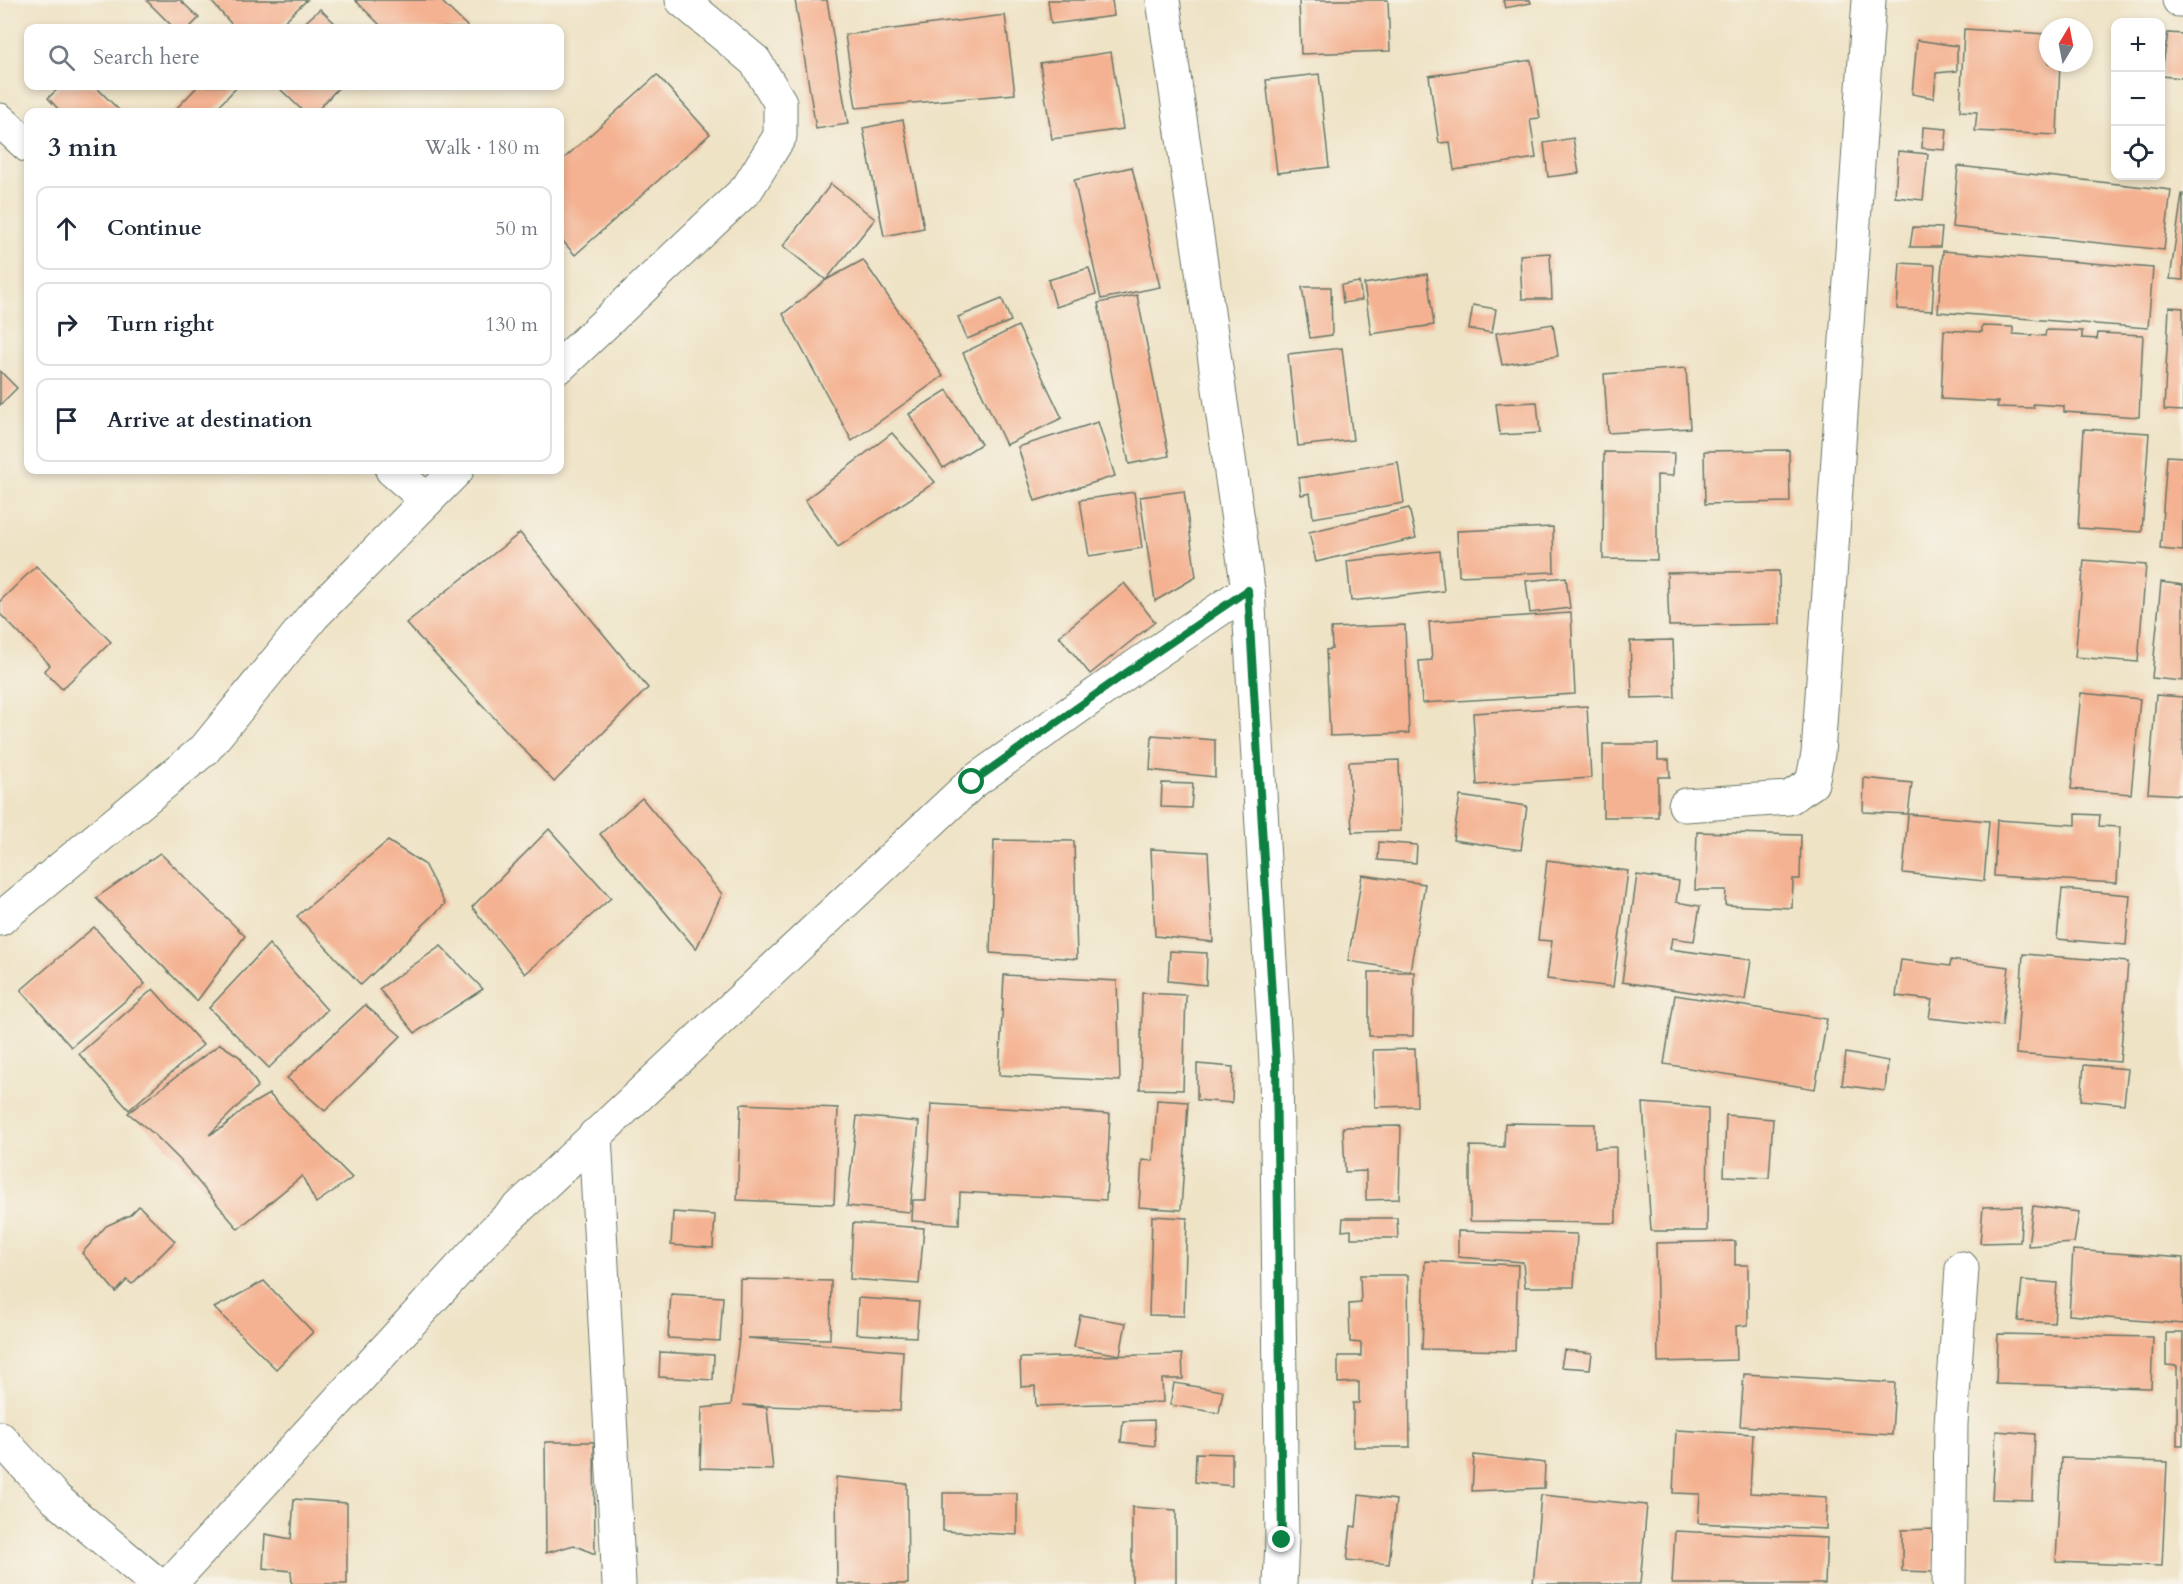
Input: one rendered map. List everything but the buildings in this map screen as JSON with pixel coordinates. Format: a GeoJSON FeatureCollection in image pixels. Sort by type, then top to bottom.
{"type":"FeatureCollection","features":[{"type":"Feature","properties":{"kind":"street"},"geometry":{"type":"LineString","coordinates":[[564,362],[747,189],[780,136],[780,102],[755,61],[682,0]]}},
{"type":"Feature","properties":{"kind":"street"},"geometry":{"type":"LineString","coordinates":[[1163,0],[1248,590],[1276,1062],[1282,1540],[1280,1584]]}},
{"type":"Feature","properties":{"kind":"street"},"geometry":{"type":"LineString","coordinates":[[1685,805],[1789,798],[1812,783],[1819,742],[1869,0]]}},
{"type":"Feature","properties":{"kind":"street"},"geometry":{"type":"LineString","coordinates":[[0,120],[24,142]]}},
{"type":"Feature","properties":{"kind":"street"},"geometry":{"type":"LineString","coordinates":[[397,474],[427,500]]}},
{"type":"Feature","properties":{"kind":"street"},"geometry":{"type":"LineString","coordinates":[[0,919],[205,749],[313,616],[453,474]]}},
{"type":"Feature","properties":{"kind":"street"},"geometry":{"type":"LineString","coordinates":[[170,1584],[495,1230],[972,782],[1248,590]]}},
{"type":"Feature","properties":{"kind":"street"},"geometry":{"type":"LineString","coordinates":[[596,1135],[619,1584]]}},
{"type":"Feature","properties":{"kind":"street"},"geometry":{"type":"LineString","coordinates":[[1949,1584],[1951,1424],[1962,1269]]}},
{"type":"Feature","properties":{"kind":"street"},"geometry":{"type":"LineString","coordinates":[[0,1438],[56,1499],[157,1584]]}},
{"type":"Feature","properties":{"kind":"route"},"geometry":{"type":"LineString","coordinates":[[972,782],[1248,590],[1276,1062],[1282,1540]]}}]}
